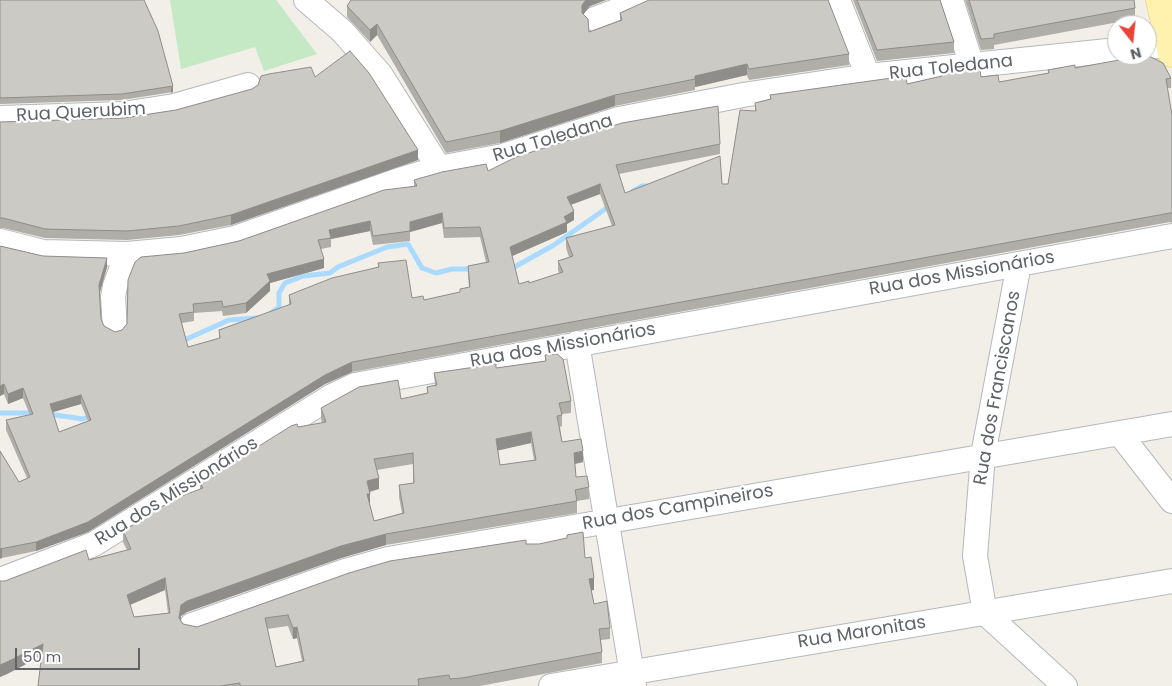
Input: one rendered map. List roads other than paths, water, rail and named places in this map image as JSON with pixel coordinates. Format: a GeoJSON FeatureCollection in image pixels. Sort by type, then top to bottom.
{"type":"FeatureCollection","features":[{"type":"Feature","properties":{"kind":"main road"},"geometry":{"type":"LineString","coordinates":[[1160,0],[1165,47]]}},
{"type":"Feature","properties":{"kind":"main road"},"geometry":{"type":"LineString","coordinates":[[1169,0],[1172,6]]}},
{"type":"Feature","properties":{"kind":"street"},"geometry":{"type":"LineString","coordinates":[[306,0],[342,31],[380,74],[439,168]]}},
{"type":"Feature","properties":{"kind":"street"},"geometry":{"type":"LineString","coordinates":[[595,19],[645,0]]}},
{"type":"Feature","properties":{"kind":"street"},"geometry":{"type":"LineString","coordinates":[[838,0],[868,76]]}},
{"type":"Feature","properties":{"kind":"street"},"geometry":{"type":"LineString","coordinates":[[951,0],[972,66]]}},
{"type":"Feature","properties":{"kind":"street","name":"Rua Toledana"},"geometry":{"type":"LineString","coordinates":[[0,241],[43,252],[127,254],[181,249],[235,238],[350,195],[439,168],[503,156],[618,119],[743,95],[868,76],[1107,51]]}},
{"type":"Feature","properties":{"kind":"street","name":"Rua Querubim"},"geometry":{"type":"LineString","coordinates":[[0,118],[123,114],[174,106],[248,85]]}},
{"type":"Feature","properties":{"kind":"street","name":"Rua dos Missionários"},"geometry":{"type":"LineString","coordinates":[[0,580],[94,544],[332,396],[355,385],[1172,236]]}},
{"type":"Feature","properties":{"kind":"street"},"geometry":{"type":"LineString","coordinates":[[115,328],[113,298],[115,286],[127,254]]}},
{"type":"Feature","properties":{"kind":"street","name":"Rua dos Franciscanos"},"geometry":{"type":"LineString","coordinates":[[985,613],[975,556],[983,455],[1019,264]]}},
{"type":"Feature","properties":{"kind":"street"},"geometry":{"type":"LineString","coordinates":[[577,343],[633,679]]}},
{"type":"Feature","properties":{"kind":"street","name":"Rua dos Campineiros"},"geometry":{"type":"LineString","coordinates":[[192,625],[344,571],[388,559],[983,455],[1172,424]]}},
{"type":"Feature","properties":{"kind":"street"},"geometry":{"type":"LineString","coordinates":[[1120,434],[1172,501]]}},
{"type":"Feature","properties":{"kind":"street","name":"Rua Maronitas"},"geometry":{"type":"LineString","coordinates":[[551,686],[633,679],[985,613],[1172,581]]}},
{"type":"Feature","properties":{"kind":"street"},"geometry":{"type":"LineString","coordinates":[[985,613],[1065,686]]}},
{"type":"Feature","properties":{"kind":"waterway"},"geometry":{"type":"LineString","coordinates":[[633,191],[642,186],[651,186]]}},
{"type":"Feature","properties":{"kind":"waterway"},"geometry":{"type":"LineString","coordinates":[[509,270],[554,245],[611,205]]}},
{"type":"Feature","properties":{"kind":"waterway"},"geometry":{"type":"LineString","coordinates":[[271,313],[279,307],[279,293],[285,283],[303,276],[330,273],[338,267],[387,247],[408,244],[422,268],[436,273],[452,269],[473,269]]}},
{"type":"Feature","properties":{"kind":"waterway"},"geometry":{"type":"LineString","coordinates":[[180,342],[229,320],[257,318]]}},
{"type":"Feature","properties":{"kind":"waterway"},"geometry":{"type":"LineString","coordinates":[[0,413],[34,413]]}},
{"type":"Feature","properties":{"kind":"waterway"},"geometry":{"type":"LineString","coordinates":[[48,414],[83,419],[93,415]]}}]}
